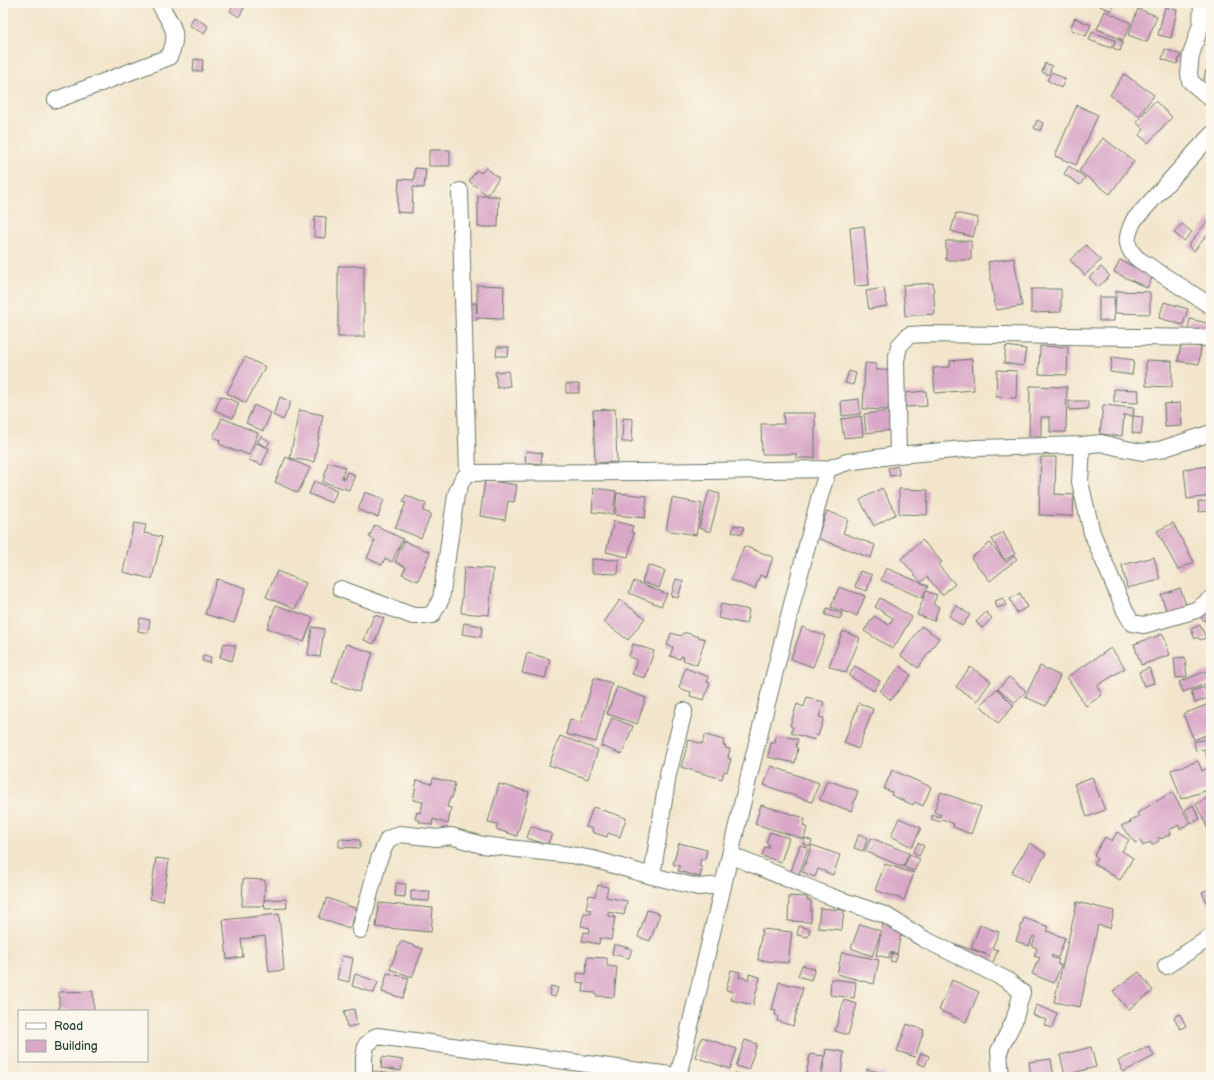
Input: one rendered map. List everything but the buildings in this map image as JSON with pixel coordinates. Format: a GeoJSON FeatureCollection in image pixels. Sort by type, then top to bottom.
{"type":"FeatureCollection","features":[{"type":"Feature","properties":{"kind":"street"},"geometry":{"type":"LineString","coordinates":[[56,100],[169,56],[173,48],[175,30],[159,3]]}},
{"type":"Feature","properties":{"kind":"street"},"geometry":{"type":"LineString","coordinates":[[1202,3],[1201,24],[1191,55],[1189,73],[1190,81],[1211,99]]}},
{"type":"Feature","properties":{"kind":"street"},"geometry":{"type":"LineString","coordinates":[[1211,135],[1134,220],[1128,232],[1128,243],[1131,253],[1138,259],[1211,306]]}},
{"type":"Feature","properties":{"kind":"street"},"geometry":{"type":"LineString","coordinates":[[341,589],[413,616],[432,615],[442,599],[456,496],[462,480],[468,473],[460,191]]}},
{"type":"Feature","properties":{"kind":"street"},"geometry":{"type":"LineString","coordinates":[[898,455],[896,361],[899,346],[909,335],[1211,338]]}},
{"type":"Feature","properties":{"kind":"street"},"geometry":{"type":"LineString","coordinates":[[468,473],[828,469],[847,462],[898,455],[976,448],[1082,445],[1101,443],[1142,452],[1159,450],[1211,433]]}},
{"type":"Feature","properties":{"kind":"street"},"geometry":{"type":"LineString","coordinates":[[1082,445],[1080,482],[1092,532],[1125,611],[1132,623],[1144,625],[1196,610],[1211,599]]}},
{"type":"Feature","properties":{"kind":"street"},"geometry":{"type":"LineString","coordinates":[[364,1077],[366,1045],[377,1036],[678,1077],[730,854],[815,515],[828,469]]}},
{"type":"Feature","properties":{"kind":"street"},"geometry":{"type":"LineString","coordinates":[[652,876],[668,774],[684,711]]}},
{"type":"Feature","properties":{"kind":"street"},"geometry":{"type":"LineString","coordinates":[[360,930],[379,859],[388,839],[400,834],[437,838],[451,836],[482,845],[571,855],[593,859],[652,876],[698,886],[723,885]]}},
{"type":"Feature","properties":{"kind":"street"},"geometry":{"type":"LineString","coordinates":[[730,854],[829,896],[885,915],[924,939],[1007,980],[1022,992],[1014,1021],[999,1052],[1001,1077]]}},
{"type":"Feature","properties":{"kind":"street"},"geometry":{"type":"LineString","coordinates":[[1166,966],[1211,937]]}}]}
